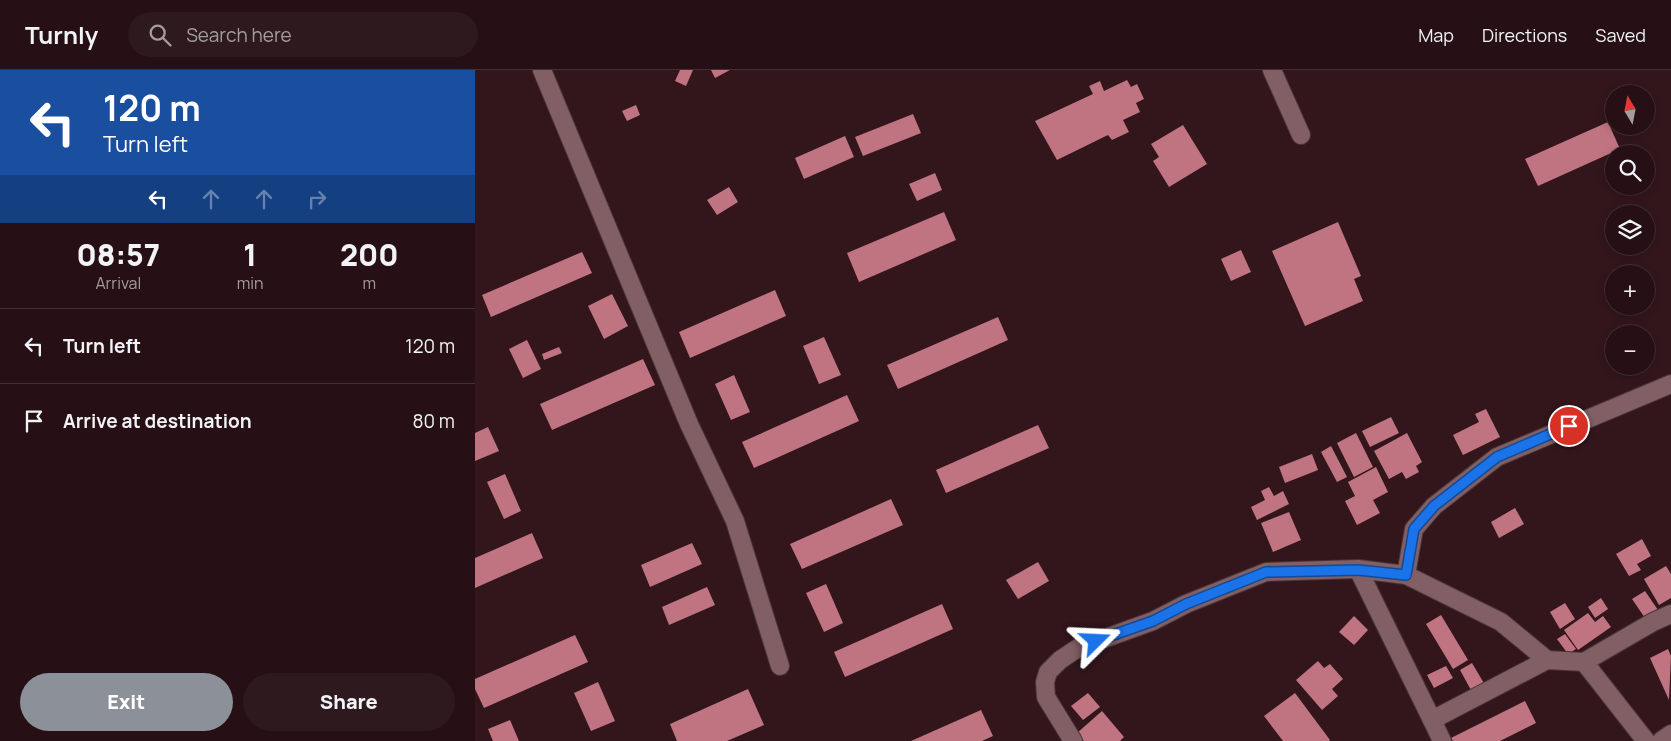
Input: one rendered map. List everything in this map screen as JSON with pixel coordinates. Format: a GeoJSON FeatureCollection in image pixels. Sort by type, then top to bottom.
{"type":"FeatureCollection","features":[{"type":"Feature","properties":{"kind":"street"},"geometry":{"type":"LineString","coordinates":[[542,70],[689,424],[735,521],[780,666]]}},
{"type":"Feature","properties":{"kind":"street"},"geometry":{"type":"LineString","coordinates":[[1273,70],[1301,135]]}},
{"type":"Feature","properties":{"kind":"street"},"geometry":{"type":"LineString","coordinates":[[1406,575],[1414,529],[1434,506],[1497,457],[1671,384]]}},
{"type":"Feature","properties":{"kind":"street"},"geometry":{"type":"LineString","coordinates":[[1358,570],[1443,741]]}},
{"type":"Feature","properties":{"kind":"street"},"geometry":{"type":"LineString","coordinates":[[1073,741],[1046,697],[1045,682],[1048,672],[1078,648],[1153,621],[1186,604],[1266,572],[1358,570],[1406,575],[1501,622],[1547,660]]}},
{"type":"Feature","properties":{"kind":"street"},"geometry":{"type":"LineString","coordinates":[[1432,720],[1547,660],[1584,662],[1653,622],[1671,614]]}},
{"type":"Feature","properties":{"kind":"street"},"geometry":{"type":"LineString","coordinates":[[1584,662],[1646,741]]}},
{"type":"Feature","properties":{"kind":"street"},"geometry":{"type":"LineString","coordinates":[[1661,741],[1671,734]]}},
{"type":"Feature","properties":{"kind":"building"},"geometry":{"type":"Polygon","coordinates":[[[680,70],[693,70],[686,86],[675,81],[680,70]]]}},
{"type":"Feature","properties":{"kind":"building"},"geometry":{"type":"Polygon","coordinates":[[[711,70],[730,70],[715,78],[711,70]]]}},
{"type":"Feature","properties":{"kind":"building"},"geometry":{"type":"Polygon","coordinates":[[[1127,80],[1131,87],[1137,84],[1144,99],[1136,103],[1140,112],[1123,120],[1129,132],[1112,140],[1108,135],[1057,160],[1035,121],[1093,94],[1089,86],[1100,81],[1104,91],[1127,80]]]}},
{"type":"Feature","properties":{"kind":"building"},"geometry":{"type":"Polygon","coordinates":[[[636,105],[640,115],[627,121],[622,111],[636,105]]]}},
{"type":"Feature","properties":{"kind":"building"},"geometry":{"type":"Polygon","coordinates":[[[913,114],[921,133],[863,156],[855,137],[913,114]]]}},
{"type":"Feature","properties":{"kind":"building"},"geometry":{"type":"Polygon","coordinates":[[[1605,123],[1605,135],[1614,135],[1618,145],[1605,145],[1605,156],[1538,186],[1525,159],[1605,123]]]}},
{"type":"Feature","properties":{"kind":"building"},"geometry":{"type":"Polygon","coordinates":[[[1183,125],[1207,164],[1169,187],[1153,161],[1159,157],[1151,144],[1183,125]]]}},
{"type":"Feature","properties":{"kind":"building"},"geometry":{"type":"Polygon","coordinates":[[[845,136],[854,157],[804,179],[795,158],[845,136]]]}},
{"type":"Feature","properties":{"kind":"building"},"geometry":{"type":"Polygon","coordinates":[[[935,173],[942,190],[917,201],[909,184],[935,173]]]}},
{"type":"Feature","properties":{"kind":"building"},"geometry":{"type":"Polygon","coordinates":[[[729,187],[738,202],[717,215],[707,200],[729,187]]]}},
{"type":"Feature","properties":{"kind":"building"},"geometry":{"type":"Polygon","coordinates":[[[944,212],[956,240],[859,282],[847,253],[944,212]]]}},
{"type":"Feature","properties":{"kind":"building"},"geometry":{"type":"Polygon","coordinates":[[[1338,222],[1361,276],[1354,279],[1363,301],[1305,326],[1272,251],[1338,222]]]}},
{"type":"Feature","properties":{"kind":"building"},"geometry":{"type":"Polygon","coordinates":[[[1241,250],[1251,272],[1231,281],[1221,259],[1241,250]]]}},
{"type":"Feature","properties":{"kind":"building"},"geometry":{"type":"Polygon","coordinates":[[[582,252],[592,273],[491,317],[482,295],[582,252]]]}},
{"type":"Feature","properties":{"kind":"building"},"geometry":{"type":"Polygon","coordinates":[[[775,290],[786,316],[690,358],[679,332],[775,290]]]}},
{"type":"Feature","properties":{"kind":"building"},"geometry":{"type":"Polygon","coordinates":[[[612,294],[628,326],[604,339],[588,306],[612,294]]]}},
{"type":"Feature","properties":{"kind":"building"},"geometry":{"type":"Polygon","coordinates":[[[998,317],[1008,340],[898,389],[887,365],[998,317]]]}},
{"type":"Feature","properties":{"kind":"building"},"geometry":{"type":"Polygon","coordinates":[[[824,337],[841,375],[819,384],[803,346],[824,337]]]}},
{"type":"Feature","properties":{"kind":"building"},"geometry":{"type":"Polygon","coordinates":[[[527,340],[541,369],[523,378],[509,349],[527,340]]]}},
{"type":"Feature","properties":{"kind":"building"},"geometry":{"type":"Polygon","coordinates":[[[559,347],[562,353],[544,360],[542,354],[559,347]]]}},
{"type":"Feature","properties":{"kind":"building"},"geometry":{"type":"Polygon","coordinates":[[[643,359],[655,385],[552,430],[540,404],[643,359]]]}},
{"type":"Feature","properties":{"kind":"building"},"geometry":{"type":"Polygon","coordinates":[[[734,375],[750,412],[731,420],[715,384],[734,375]]]}},
{"type":"Feature","properties":{"kind":"building"},"geometry":{"type":"Polygon","coordinates":[[[847,395],[859,421],[754,468],[742,442],[847,395]]]}},
{"type":"Feature","properties":{"kind":"building"},"geometry":{"type":"Polygon","coordinates":[[[1486,409],[1500,437],[1463,455],[1453,435],[1479,422],[1475,414],[1486,409]]]}},
{"type":"Feature","properties":{"kind":"building"},"geometry":{"type":"Polygon","coordinates":[[[1391,417],[1399,433],[1370,447],[1362,431],[1391,417]]]}},
{"type":"Feature","properties":{"kind":"building"},"geometry":{"type":"Polygon","coordinates":[[[1038,425],[1049,448],[946,493],[936,470],[1038,425]]]}},
{"type":"Feature","properties":{"kind":"building"},"geometry":{"type":"Polygon","coordinates":[[[488,427],[499,451],[475,461],[475,433],[488,427]]]}},
{"type":"Feature","properties":{"kind":"building"},"geometry":{"type":"Polygon","coordinates":[[[1356,433],[1373,467],[1354,477],[1337,443],[1356,433]]]}},
{"type":"Feature","properties":{"kind":"building"},"geometry":{"type":"Polygon","coordinates":[[[1407,433],[1422,462],[1416,466],[1419,472],[1406,479],[1402,472],[1389,479],[1374,451],[1407,433]]]}},
{"type":"Feature","properties":{"kind":"building"},"geometry":{"type":"Polygon","coordinates":[[[1331,446],[1347,477],[1337,482],[1321,452],[1331,446]]]}},
{"type":"Feature","properties":{"kind":"building"},"geometry":{"type":"Polygon","coordinates":[[[1312,454],[1318,470],[1285,483],[1279,467],[1312,454]]]}},
{"type":"Feature","properties":{"kind":"building"},"geometry":{"type":"Polygon","coordinates":[[[1376,467],[1388,492],[1373,500],[1380,513],[1357,525],[1345,501],[1355,496],[1348,482],[1376,467]]]}},
{"type":"Feature","properties":{"kind":"building"},"geometry":{"type":"Polygon","coordinates":[[[505,474],[521,511],[504,519],[487,482],[505,474]]]}},
{"type":"Feature","properties":{"kind":"building"},"geometry":{"type":"Polygon","coordinates":[[[1269,487],[1274,496],[1283,491],[1289,504],[1257,520],[1251,507],[1265,500],[1261,491],[1269,487]]]}},
{"type":"Feature","properties":{"kind":"building"},"geometry":{"type":"Polygon","coordinates":[[[891,499],[903,525],[802,569],[790,544],[891,499]]]}},
{"type":"Feature","properties":{"kind":"building"},"geometry":{"type":"Polygon","coordinates":[[[1515,508],[1524,524],[1499,538],[1491,522],[1515,508]]]}},
{"type":"Feature","properties":{"kind":"building"},"geometry":{"type":"Polygon","coordinates":[[[1289,512],[1301,540],[1273,552],[1261,523],[1289,512]]]}},
{"type":"Feature","properties":{"kind":"building"},"geometry":{"type":"Polygon","coordinates":[[[532,533],[543,558],[475,588],[475,558],[532,533]]]}},
{"type":"Feature","properties":{"kind":"building"},"geometry":{"type":"Polygon","coordinates":[[[1642,539],[1651,556],[1637,564],[1641,570],[1629,576],[1616,554],[1642,539]]]}},
{"type":"Feature","properties":{"kind":"building"},"geometry":{"type":"Polygon","coordinates":[[[692,543],[702,564],[650,587],[641,565],[692,543]]]}},
{"type":"Feature","properties":{"kind":"building"},"geometry":{"type":"Polygon","coordinates":[[[1038,562],[1049,581],[1018,599],[1006,580],[1038,562]]]}},
{"type":"Feature","properties":{"kind":"building"},"geometry":{"type":"Polygon","coordinates":[[[1666,566],[1671,574],[1671,598],[1659,605],[1644,579],[1666,566]]]}},
{"type":"Feature","properties":{"kind":"building"},"geometry":{"type":"Polygon","coordinates":[[[826,584],[843,623],[824,632],[806,593],[826,584]]]}},
{"type":"Feature","properties":{"kind":"building"},"geometry":{"type":"Polygon","coordinates":[[[707,587],[715,605],[669,625],[662,607],[707,587]]]}},
{"type":"Feature","properties":{"kind":"building"},"geometry":{"type":"Polygon","coordinates":[[[1645,591],[1658,610],[1645,618],[1632,599],[1645,591]]]}},
{"type":"Feature","properties":{"kind":"building"},"geometry":{"type":"Polygon","coordinates":[[[1601,598],[1608,609],[1595,618],[1588,607],[1601,598]]]}},
{"type":"Feature","properties":{"kind":"building"},"geometry":{"type":"Polygon","coordinates":[[[1565,603],[1575,619],[1560,629],[1550,612],[1565,603]]]}},
{"type":"Feature","properties":{"kind":"building"},"geometry":{"type":"Polygon","coordinates":[[[942,604],[953,629],[845,677],[834,652],[942,604]]]}},
{"type":"Feature","properties":{"kind":"building"},"geometry":{"type":"Polygon","coordinates":[[[1588,613],[1595,622],[1603,616],[1611,627],[1578,650],[1564,630],[1588,613]]]}},
{"type":"Feature","properties":{"kind":"building"},"geometry":{"type":"Polygon","coordinates":[[[1441,615],[1468,660],[1453,669],[1426,624],[1441,615]]]}},
{"type":"Feature","properties":{"kind":"building"},"geometry":{"type":"Polygon","coordinates":[[[1354,616],[1368,630],[1354,645],[1339,632],[1354,616]]]}},
{"type":"Feature","properties":{"kind":"building"},"geometry":{"type":"Polygon","coordinates":[[[1565,634],[1576,649],[1568,654],[1557,639],[1565,634]]]}},
{"type":"Feature","properties":{"kind":"building"},"geometry":{"type":"Polygon","coordinates":[[[575,635],[588,662],[484,708],[475,689],[475,679],[575,635]]]}},
{"type":"Feature","properties":{"kind":"building"},"geometry":{"type":"Polygon","coordinates":[[[1668,649],[1671,656],[1669,700],[1650,658],[1668,649]]]}},
{"type":"Feature","properties":{"kind":"building"},"geometry":{"type":"Polygon","coordinates":[[[1318,661],[1324,668],[1330,664],[1343,679],[1332,689],[1338,696],[1322,710],[1296,680],[1318,661]]]}},
{"type":"Feature","properties":{"kind":"building"},"geometry":{"type":"Polygon","coordinates":[[[1472,663],[1485,685],[1472,692],[1460,670],[1472,663]]]}},
{"type":"Feature","properties":{"kind":"building"},"geometry":{"type":"Polygon","coordinates":[[[1446,666],[1453,678],[1434,688],[1427,675],[1446,666]]]}},
{"type":"Feature","properties":{"kind":"building"},"geometry":{"type":"Polygon","coordinates":[[[598,682],[615,721],[591,731],[574,693],[598,682]]]}},
{"type":"Feature","properties":{"kind":"building"},"geometry":{"type":"Polygon","coordinates":[[[748,689],[764,725],[727,741],[677,741],[670,724],[748,689]]]}},
{"type":"Feature","properties":{"kind":"building"},"geometry":{"type":"Polygon","coordinates":[[[1088,693],[1100,707],[1083,720],[1071,706],[1088,693]]]}},
{"type":"Feature","properties":{"kind":"building"},"geometry":{"type":"Polygon","coordinates":[[[1295,693],[1329,741],[1283,741],[1264,716],[1295,693]]]}},
{"type":"Feature","properties":{"kind":"building"},"geometry":{"type":"Polygon","coordinates":[[[1525,701],[1536,723],[1500,741],[1453,741],[1451,738],[1525,701]]]}},
{"type":"Feature","properties":{"kind":"building"},"geometry":{"type":"Polygon","coordinates":[[[981,710],[993,736],[982,741],[911,741],[981,710]]]}},
{"type":"Feature","properties":{"kind":"building"},"geometry":{"type":"Polygon","coordinates":[[[1102,711],[1124,737],[1120,741],[1084,741],[1077,733],[1102,711]]]}},
{"type":"Feature","properties":{"kind":"building"},"geometry":{"type":"Polygon","coordinates":[[[510,720],[519,741],[493,741],[488,729],[510,720]]]}},
{"type":"Feature","properties":{"kind":"route"},"geometry":{"type":"LineString","coordinates":[[1096,641],[1153,621],[1186,604],[1266,572],[1358,570],[1406,575],[1414,529],[1434,506],[1497,457],[1569,426]]}}]}
